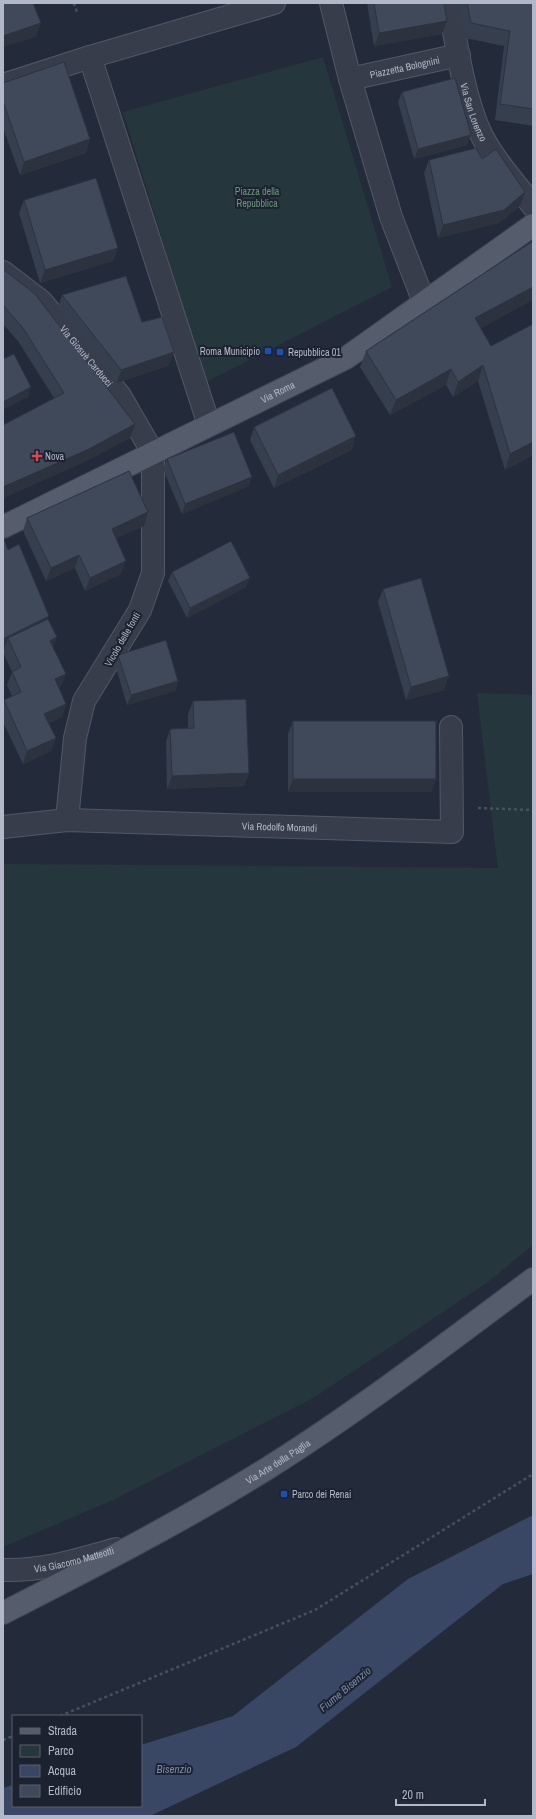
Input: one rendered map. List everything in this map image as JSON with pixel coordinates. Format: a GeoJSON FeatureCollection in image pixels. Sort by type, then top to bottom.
{"type":"FeatureCollection","features":[{"type":"Feature","properties":{"kind":"main road","name":"Via Roma"},"geometry":{"type":"LineString","coordinates":[[3,527],[346,358],[533,225]]}},
{"type":"Feature","properties":{"kind":"main road","name":"Via Arte della Paglia"},"geometry":{"type":"LineString","coordinates":[[3,1614],[144,1540],[267,1468],[335,1425],[427,1359],[533,1279]]}},
{"type":"Feature","properties":{"kind":"street"},"geometry":{"type":"LineString","coordinates":[[3,85],[90,56],[274,3]]}},
{"type":"Feature","properties":{"kind":"street"},"geometry":{"type":"LineString","coordinates":[[331,3],[350,79],[391,217],[424,302]]}},
{"type":"Feature","properties":{"kind":"street","name":"Via San Lorenzo"},"geometry":{"type":"LineString","coordinates":[[449,3],[458,54],[472,108],[481,133],[496,159],[533,206]]}},
{"type":"Feature","properties":{"kind":"street","name":"Piazzetta Bolognini"},"geometry":{"type":"LineString","coordinates":[[350,79],[458,54]]}},
{"type":"Feature","properties":{"kind":"street"},"geometry":{"type":"LineString","coordinates":[[90,56],[209,425]]}},
{"type":"Feature","properties":{"kind":"street","name":"Via Giosuè Carducci"},"geometry":{"type":"LineString","coordinates":[[3,272],[41,301],[115,390],[153,453]]}},
{"type":"Feature","properties":{"kind":"street","name":"Vicolo delle fonti"},"geometry":{"type":"LineString","coordinates":[[67,820],[75,738],[84,701],[140,610],[153,573],[153,453]]}},
{"type":"Feature","properties":{"kind":"street","name":"Via Rodolfo Morandi"},"geometry":{"type":"LineString","coordinates":[[3,827],[67,820],[452,832],[451,728]]}},
{"type":"Feature","properties":{"kind":"street","name":"Via Giacomo Matteotti"},"geometry":{"type":"LineString","coordinates":[[3,1570],[23,1570],[58,1566],[144,1540]]}},
{"type":"Feature","properties":{"kind":"path"},"geometry":{"type":"LineString","coordinates":[[74,3],[77,12]]}},
{"type":"Feature","properties":{"kind":"path"},"geometry":{"type":"LineString","coordinates":[[452,807],[533,810]]}},
{"type":"Feature","properties":{"kind":"path"},"geometry":{"type":"LineString","coordinates":[[62,1715],[315,1610],[533,1474]]}},
{"type":"Feature","properties":{"kind":"green space","name":"Piazza della Repubblica"},"geometry":{"type":"Polygon","coordinates":[[[323,57],[392,287],[206,382],[123,112],[323,57]]]}},
{"type":"Feature","properties":{"kind":"green space"},"geometry":{"type":"Polygon","coordinates":[[[477,693],[533,695],[533,1245],[488,1282],[313,1398],[113,1500],[3,1547],[3,864],[498,868],[477,693]]]}},
{"type":"Feature","properties":{"kind":"water","name":"Bisenzio"},"geometry":{"type":"Polygon","coordinates":[[[533,1515],[533,1574],[503,1584],[296,1747],[150,1816],[3,1816],[3,1788],[12,1785],[12,1807],[142,1807],[142,1745],[233,1716],[408,1579],[533,1515]]]}},
{"type":"Feature","properties":{"kind":"building"},"geometry":{"type":"Polygon","coordinates":[[[3,3],[33,3],[41,23],[3,36],[3,3]]]}},
{"type":"Feature","properties":{"kind":"building"},"geometry":{"type":"Polygon","coordinates":[[[374,3],[444,3],[447,21],[379,33],[374,3]]]}},
{"type":"Feature","properties":{"kind":"building"},"geometry":{"type":"Polygon","coordinates":[[[467,3],[533,3],[533,109],[500,104],[510,31],[471,23],[467,3]]]}},
{"type":"Feature","properties":{"kind":"building"},"geometry":{"type":"Polygon","coordinates":[[[64,62],[90,139],[24,162],[3,101],[3,83],[64,62]]]}},
{"type":"Feature","properties":{"kind":"building"},"geometry":{"type":"Polygon","coordinates":[[[455,78],[471,135],[418,149],[402,92],[455,78]]]}},
{"type":"Feature","properties":{"kind":"building"},"geometry":{"type":"Polygon","coordinates":[[[476,148],[482,159],[496,149],[525,192],[504,210],[443,225],[429,160],[476,148]]]}},
{"type":"Feature","properties":{"kind":"building"},"geometry":{"type":"Polygon","coordinates":[[[96,178],[118,248],[45,270],[24,200],[96,178]]]}},
{"type":"Feature","properties":{"kind":"building"},"geometry":{"type":"Polygon","coordinates":[[[533,241],[533,287],[475,318],[491,346],[533,324],[533,442],[510,454],[483,365],[458,382],[451,369],[396,400],[366,351],[533,241]]]}},
{"type":"Feature","properties":{"kind":"building"},"geometry":{"type":"Polygon","coordinates":[[[3,269],[35,294],[135,424],[89,449],[3,487],[3,425],[64,393],[23,328],[3,305],[3,269]]]}},
{"type":"Feature","properties":{"kind":"building"},"geometry":{"type":"Polygon","coordinates":[[[126,276],[142,322],[162,317],[174,352],[121,370],[62,295],[126,276]]]}},
{"type":"Feature","properties":{"kind":"building"},"geometry":{"type":"Polygon","coordinates":[[[14,354],[31,387],[3,402],[3,359],[14,354]]]}},
{"type":"Feature","properties":{"kind":"building"},"geometry":{"type":"Polygon","coordinates":[[[332,388],[356,436],[278,475],[254,427],[332,388]]]}},
{"type":"Feature","properties":{"kind":"building"},"geometry":{"type":"Polygon","coordinates":[[[234,432],[252,477],[185,504],[167,459],[234,432]]]}},
{"type":"Feature","properties":{"kind":"building"},"geometry":{"type":"Polygon","coordinates":[[[129,471],[148,512],[112,529],[126,561],[90,578],[79,555],[51,568],[27,518],[129,471]]]}},
{"type":"Feature","properties":{"kind":"building"},"geometry":{"type":"Polygon","coordinates":[[[3,536],[8,550],[19,544],[49,616],[3,639],[3,536]]]}},
{"type":"Feature","properties":{"kind":"building"},"geometry":{"type":"Polygon","coordinates":[[[231,541],[250,578],[190,608],[172,572],[231,541]]]}},
{"type":"Feature","properties":{"kind":"building"},"geometry":{"type":"Polygon","coordinates":[[[421,578],[449,676],[411,687],[383,589],[421,578]]]}},
{"type":"Feature","properties":{"kind":"building"},"geometry":{"type":"Polygon","coordinates":[[[48,619],[57,637],[50,641],[66,674],[55,679],[66,704],[44,714],[56,738],[27,751],[4,700],[21,692],[12,672],[21,667],[8,638],[48,619]]]}},
{"type":"Feature","properties":{"kind":"building"},"geometry":{"type":"Polygon","coordinates":[[[166,640],[178,681],[131,695],[118,655],[166,640]]]}},
{"type":"Feature","properties":{"kind":"building"},"geometry":{"type":"Polygon","coordinates":[[[246,699],[249,773],[172,776],[170,729],[194,728],[193,701],[246,699]]]}},
{"type":"Feature","properties":{"kind":"building"},"geometry":{"type":"Polygon","coordinates":[[[293,721],[436,721],[436,779],[293,779],[293,721]]]}},
{"type":"Feature","properties":{"kind":"place","name":"Roma Municipio"},"geometry":{"type":"Point","coordinates":[268,351]}},
{"type":"Feature","properties":{"kind":"place","name":"Repubblica 01"},"geometry":{"type":"Point","coordinates":[280,352]}},
{"type":"Feature","properties":{"kind":"place","name":"Nova"},"geometry":{"type":"Point","coordinates":[37,456]}},
{"type":"Feature","properties":{"kind":"place","name":"Parco dei Renai"},"geometry":{"type":"Point","coordinates":[284,1494]}},
{"type":"Feature","properties":{"kind":"water label","name":"Fiume Bisenzio"},"geometry":{"type":"Point","coordinates":[345,1689]}}]}
